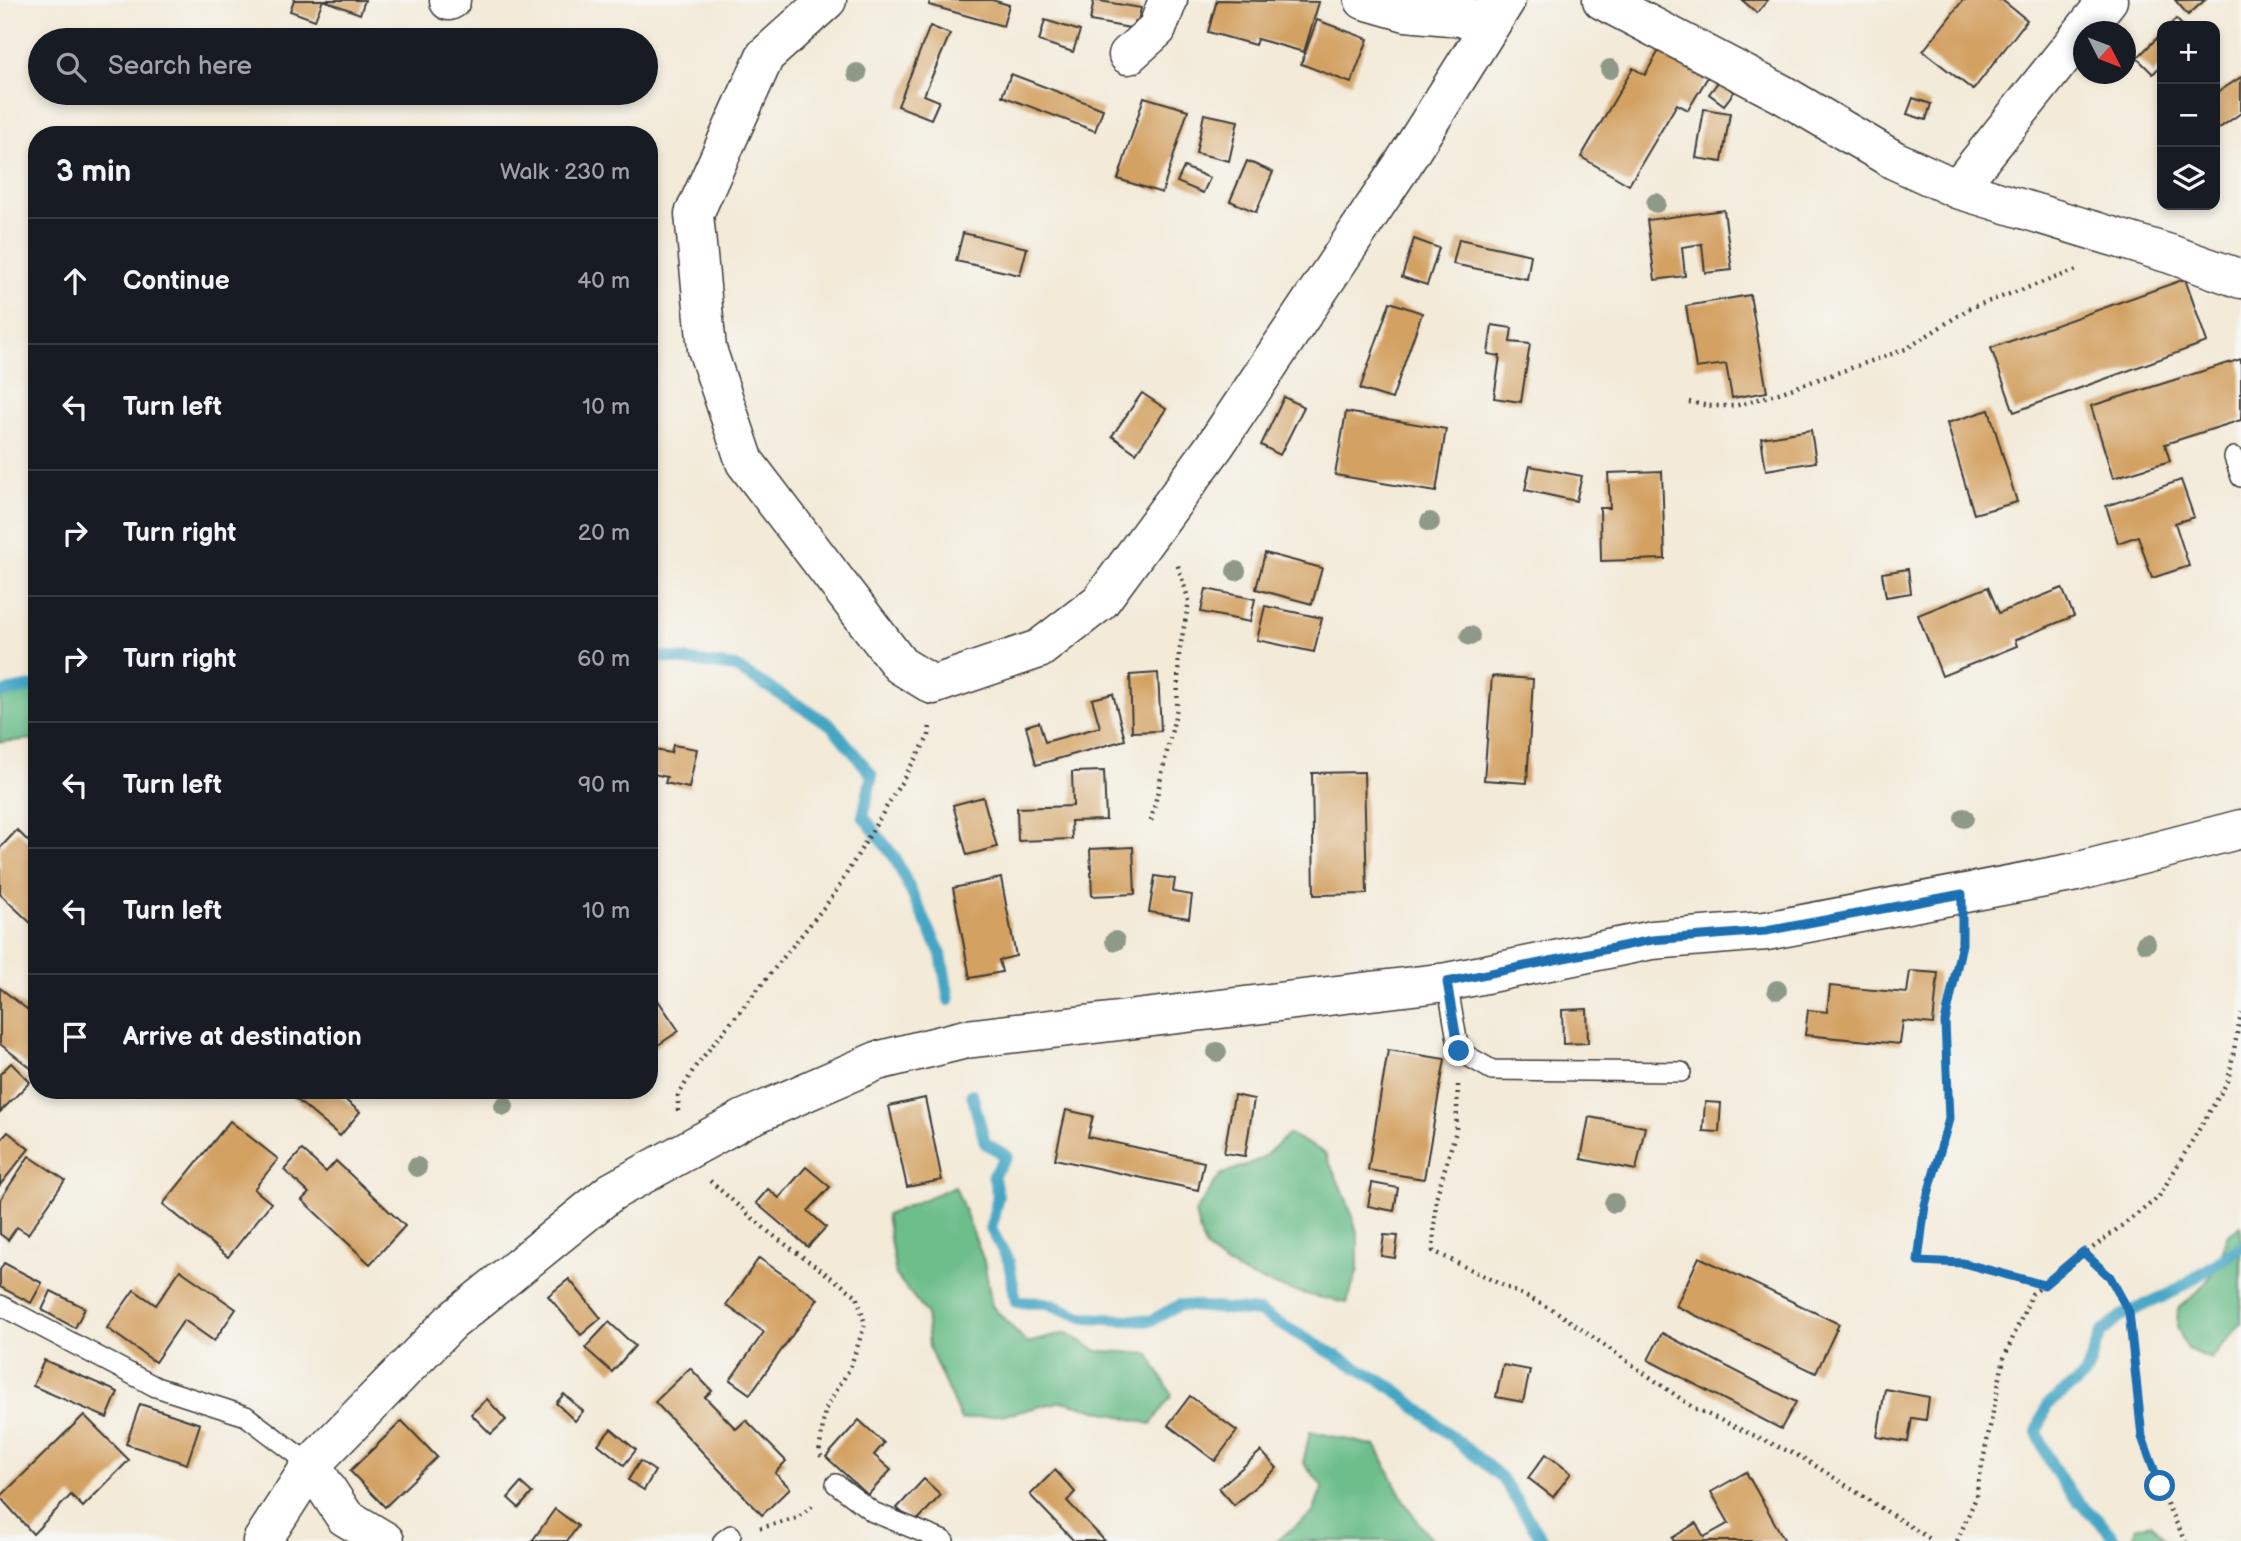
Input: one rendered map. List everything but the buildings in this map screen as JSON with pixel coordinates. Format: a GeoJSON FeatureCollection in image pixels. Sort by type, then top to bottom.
{"type":"FeatureCollection","features":[{"type":"Feature","properties":{"kind":"street"},"geometry":{"type":"LineString","coordinates":[[828,0],[765,56],[694,214],[707,349],[745,462],[900,665],[933,685],[1039,649],[1100,602],[1216,444],[1403,164],[1500,10]]}},
{"type":"Feature","properties":{"kind":"street"},"geometry":{"type":"LineString","coordinates":[[1128,55],[1157,29],[1168,0]]}},
{"type":"Feature","properties":{"kind":"street"},"geometry":{"type":"LineString","coordinates":[[1364,0],[1406,12],[1500,10]]}},
{"type":"Feature","properties":{"kind":"street"},"geometry":{"type":"LineString","coordinates":[[1602,0],[1782,94],[1894,160],[1957,189],[2170,254],[2241,279]]}},
{"type":"Feature","properties":{"kind":"street"},"geometry":{"type":"LineString","coordinates":[[1957,189],[2108,0]]}},
{"type":"Feature","properties":{"kind":"street"},"geometry":{"type":"LineString","coordinates":[[262,1541],[311,1465],[451,1322],[611,1192],[744,1119],[877,1061],[966,1039],[1447,982],[1652,940],[1766,931],[2076,872],[2241,829]]}},
{"type":"Feature","properties":{"kind":"street"},"geometry":{"type":"LineString","coordinates":[[311,1465],[345,1517],[384,1541]]}},
{"type":"Feature","properties":{"kind":"lane"},"geometry":{"type":"LineString","coordinates":[[2234,457],[2241,477]]}},
{"type":"Feature","properties":{"kind":"lane"},"geometry":{"type":"LineString","coordinates":[[1447,982],[1459,1051],[1492,1070],[1681,1072]]}},
{"type":"Feature","properties":{"kind":"lane"},"geometry":{"type":"LineString","coordinates":[[0,1305],[156,1387],[246,1416],[311,1465]]}},
{"type":"Feature","properties":{"kind":"lane"},"geometry":{"type":"LineString","coordinates":[[836,1484],[873,1512],[944,1541]]}},
{"type":"Feature","properties":{"kind":"path"},"geometry":{"type":"LineString","coordinates":[[1689,402],[1709,406],[1734,406],[1776,394],[1906,349],[1970,308],[2090,266]]}},
{"type":"Feature","properties":{"kind":"path"},"geometry":{"type":"LineString","coordinates":[[1151,821],[1177,708],[1179,653],[1189,601],[1164,515]]}},
{"type":"Feature","properties":{"kind":"path"},"geometry":{"type":"LineString","coordinates":[[727,1538],[799,1518],[836,1484],[819,1453],[825,1410],[850,1368],[866,1324],[857,1296],[771,1234],[681,1154],[678,1096],[695,1068],[840,886],[929,736],[933,685]]}},
{"type":"Feature","properties":{"kind":"path"},"geometry":{"type":"LineString","coordinates":[[1962,894],[1962,944],[1945,1022],[1949,1119],[1925,1205],[1918,1261],[1963,1263],[2044,1285]]}},
{"type":"Feature","properties":{"kind":"path"},"geometry":{"type":"LineString","coordinates":[[1957,1541],[1975,1500],[2004,1359],[2032,1294],[2083,1252],[2158,1198],[2228,1081],[2241,1013]]}},
{"type":"Feature","properties":{"kind":"path"},"geometry":{"type":"LineString","coordinates":[[1459,1051],[1455,1131],[1436,1198],[1433,1251],[1557,1312],[1694,1408],[1803,1458],[1933,1541]]}},
{"type":"Feature","properties":{"kind":"path"},"geometry":{"type":"LineString","coordinates":[[2083,1252],[2110,1277],[2129,1312],[2142,1437],[2169,1509],[2186,1541]]}},
{"type":"Feature","properties":{"kind":"green space"},"geometry":{"type":"Polygon","coordinates":[[[28,688],[28,740],[0,742],[0,693],[28,688]]]}},
{"type":"Feature","properties":{"kind":"green space"},"geometry":{"type":"Polygon","coordinates":[[[1289,1134],[1325,1153],[1347,1201],[1358,1235],[1358,1269],[1347,1303],[1272,1285],[1235,1269],[1207,1249],[1201,1237],[1195,1213],[1220,1175],[1261,1159],[1289,1134]]]}},
{"type":"Feature","properties":{"kind":"green space"},"geometry":{"type":"Polygon","coordinates":[[[955,1186],[984,1261],[992,1306],[1027,1343],[1067,1333],[1098,1351],[1148,1353],[1172,1395],[1151,1424],[1062,1401],[1014,1413],[961,1420],[929,1348],[926,1313],[896,1275],[886,1215],[955,1186]]]}},
{"type":"Feature","properties":{"kind":"green space"},"geometry":{"type":"Polygon","coordinates":[[[2241,1226],[2241,1324],[2211,1359],[2187,1349],[2177,1326],[2178,1308],[2196,1294],[2210,1277],[2227,1236],[2241,1226]]]}},
{"type":"Feature","properties":{"kind":"green space"},"geometry":{"type":"Polygon","coordinates":[[[1310,1431],[1376,1446],[1405,1503],[1432,1541],[1276,1541],[1313,1513],[1323,1486],[1303,1463],[1310,1431]]]}},
{"type":"Feature","properties":{"kind":"green space"},"geometry":{"type":"Polygon","coordinates":[[[2151,1523],[2167,1541],[2132,1541],[2136,1527],[2151,1523]]]}},
{"type":"Feature","properties":{"kind":"waterway"},"geometry":{"type":"LineString","coordinates":[[658,656],[735,667],[831,725],[872,775],[863,816],[895,858],[941,954],[949,1000]]}},
{"type":"Feature","properties":{"kind":"waterway"},"geometry":{"type":"LineString","coordinates":[[0,693],[28,688]]}},
{"type":"Feature","properties":{"kind":"waterway"},"geometry":{"type":"LineString","coordinates":[[972,1094],[985,1143],[1007,1156],[993,1175],[998,1195],[991,1229],[1009,1262],[1016,1302],[1047,1303],[1085,1318],[1150,1321],[1180,1305],[1259,1312],[1393,1388],[1501,1477],[1543,1541]]}},
{"type":"Feature","properties":{"kind":"waterway"},"geometry":{"type":"LineString","coordinates":[[2115,1541],[2070,1492],[2049,1459],[2037,1432],[2047,1405],[2085,1376],[2101,1333],[2121,1316],[2175,1291],[2241,1247]]}},
{"type":"Feature","properties":{"kind":"route"},"geometry":{"type":"LineString","coordinates":[[1459,1051],[1447,982],[1652,940],[1766,931],[1962,894],[1962,944],[1945,1022],[1950,1075],[1949,1119],[1925,1205],[1918,1261],[1963,1263],[2044,1285],[2083,1252],[2110,1277],[2129,1312],[2142,1437],[2160,1486]]}}]}
